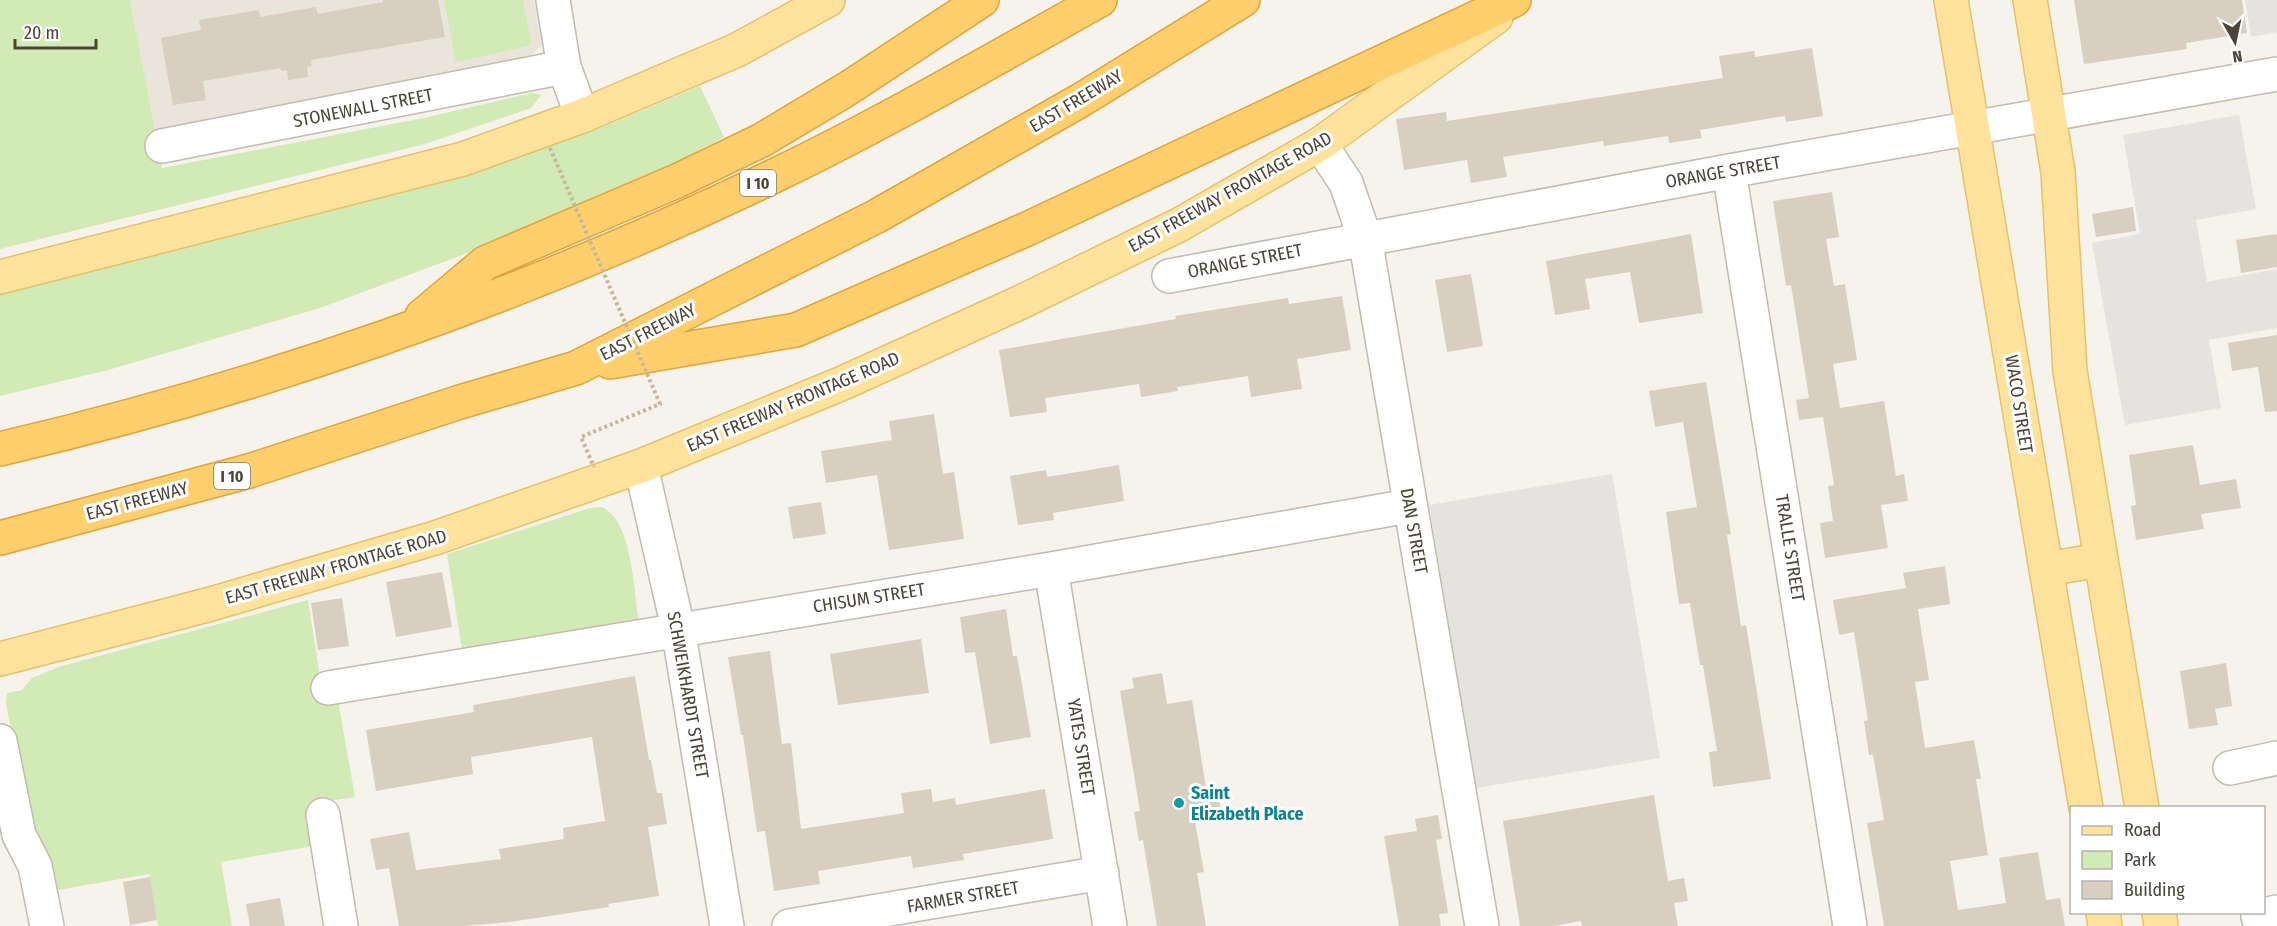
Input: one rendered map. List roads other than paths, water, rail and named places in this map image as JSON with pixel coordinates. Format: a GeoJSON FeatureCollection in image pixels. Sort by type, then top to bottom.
{"type":"FeatureCollection","features":[{"type":"Feature","properties":{"kind":"highway"},"geometry":{"type":"LineString","coordinates":[[400,334],[485,263],[677,182],[762,140],[847,89],[982,0]]}},
{"type":"Feature","properties":{"kind":"highway","name":"I 10"},"geometry":{"type":"LineString","coordinates":[[0,449],[88,428],[202,396],[400,334],[645,234],[779,174],[898,113],[1100,0]]}},
{"type":"Feature","properties":{"kind":"highway","name":"EAST FREEWAY"},"geometry":{"type":"LineString","coordinates":[[0,537],[249,471],[459,402],[576,368],[877,216],[1080,100],[1243,0]]}},
{"type":"Feature","properties":{"kind":"highway"},"geometry":{"type":"LineString","coordinates":[[576,368],[796,330],[1027,229],[1514,0]]}},
{"type":"Feature","properties":{"kind":"main road"},"geometry":{"type":"LineString","coordinates":[[0,277],[463,159],[582,116],[737,50],[828,0]]}},
{"type":"Feature","properties":{"kind":"main road","name":"EAST FREEWAY FRONTAGE ROAD"},"geometry":{"type":"LineString","coordinates":[[0,659],[211,604],[435,538],[641,466],[843,383],[1019,303],[1179,225],[1320,144],[1520,0]]}},
{"type":"Feature","properties":{"kind":"main road","name":"WACO STREET"},"geometry":{"type":"LineString","coordinates":[[1951,0],[2086,806]]}},
{"type":"Feature","properties":{"kind":"main road"},"geometry":{"type":"LineString","coordinates":[[2030,0],[2058,172],[2070,371],[2142,806]]}},
{"type":"Feature","properties":{"kind":"main road"},"geometry":{"type":"LineString","coordinates":[[2046,569],[2101,560]]}},
{"type":"Feature","properties":{"kind":"street"},"geometry":{"type":"LineString","coordinates":[[553,0],[564,67],[582,116]]}},
{"type":"Feature","properties":{"kind":"street","name":"STONEWALL STREET"},"geometry":{"type":"LineString","coordinates":[[162,146],[564,67]]}},
{"type":"Feature","properties":{"kind":"street","name":"ORANGE STREET"},"geometry":{"type":"LineString","coordinates":[[1169,276],[1729,171],[2277,74]]}},
{"type":"Feature","properties":{"kind":"street","name":"DAN STREET"},"geometry":{"type":"LineString","coordinates":[[1320,144],[1346,183],[1365,238],[1482,926]]}},
{"type":"Feature","properties":{"kind":"street","name":"TRALLE STREET"},"geometry":{"type":"LineString","coordinates":[[1729,171],[1850,926]]}},
{"type":"Feature","properties":{"kind":"street","name":"SCHWEIKHARDT STREET"},"geometry":{"type":"LineString","coordinates":[[641,466],[678,628],[728,926]]}},
{"type":"Feature","properties":{"kind":"street","name":"CHISUM STREET"},"geometry":{"type":"LineString","coordinates":[[328,688],[678,628],[1051,569],[1409,506]]}},
{"type":"Feature","properties":{"kind":"street","name":"YATES STREET"},"geometry":{"type":"LineString","coordinates":[[1051,569],[1110,926]]}},
{"type":"Feature","properties":{"kind":"street"},"geometry":{"type":"LineString","coordinates":[[0,741],[19,835],[35,866],[47,926]]}},
{"type":"Feature","properties":{"kind":"street"},"geometry":{"type":"LineString","coordinates":[[2229,768],[2277,758]]}},
{"type":"Feature","properties":{"kind":"street"},"geometry":{"type":"LineString","coordinates":[[323,815],[341,926]]}},
{"type":"Feature","properties":{"kind":"street","name":"FARMER STREET"},"geometry":{"type":"LineString","coordinates":[[789,926],[1102,873]]}},
{"type":"Feature","properties":{"kind":"street"},"geometry":{"type":"LineString","coordinates":[[2261,926],[2259,916],[2277,912]]}},
{"type":"Feature","properties":{"kind":"place","name":"Saint Elizabeth Place"},"geometry":{"type":"Point","coordinates":[1179,803]}}]}
